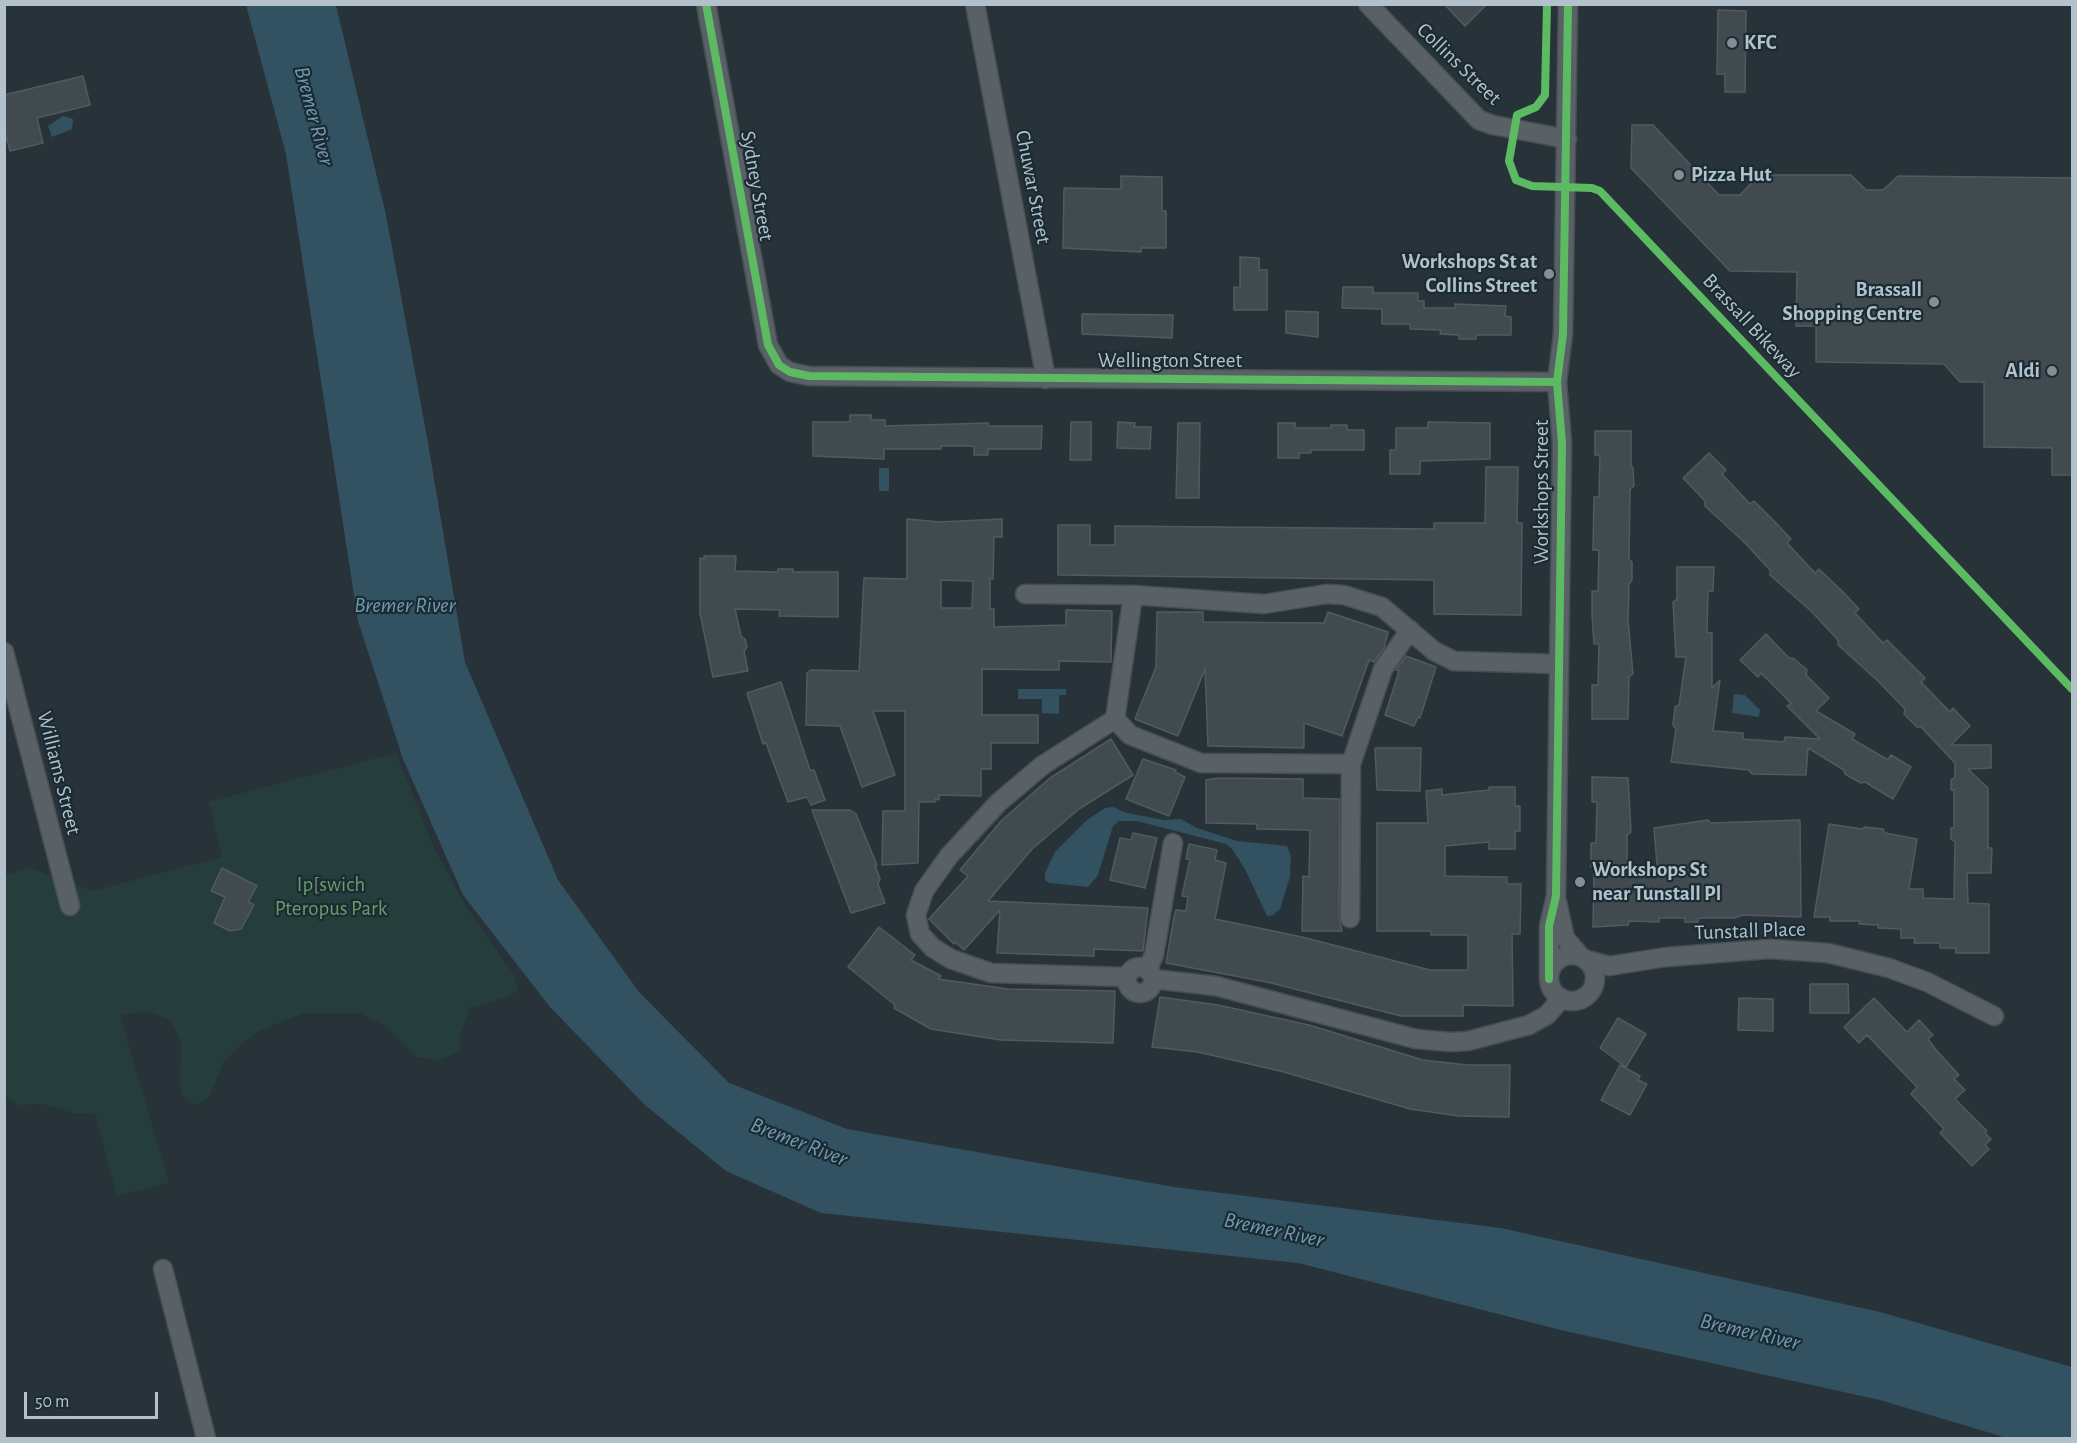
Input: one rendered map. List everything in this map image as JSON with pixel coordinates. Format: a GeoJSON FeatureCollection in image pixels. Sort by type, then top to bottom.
{"type":"FeatureCollection","features":[{"type":"Feature","properties":{"kind":"street","name":"Sydney Street"},"geometry":{"type":"LineString","coordinates":[[706,4],[768,345],[774,358],[785,369]]}},
{"type":"Feature","properties":{"kind":"street","name":"Chuwar Street"},"geometry":{"type":"LineString","coordinates":[[975,4],[1046,379]]}},
{"type":"Feature","properties":{"kind":"street","name":"Collins Street"},"geometry":{"type":"LineString","coordinates":[[1368,4],[1479,120],[1493,125],[1567,139]]}},
{"type":"Feature","properties":{"kind":"street","name":"Workshops Street"},"geometry":{"type":"LineString","coordinates":[[1549,979],[1549,926],[1556,896],[1562,421],[1557,382],[1563,343],[1568,4]]}},
{"type":"Feature","properties":{"kind":"street","name":"Wellington Street"},"geometry":{"type":"LineString","coordinates":[[785,369],[809,376],[1557,382]]}},
{"type":"Feature","properties":{"kind":"street"},"geometry":{"type":"LineString","coordinates":[[1024,594],[1133,595],[1264,604],[1327,594],[1344,595],[1382,607],[1434,651],[1454,661],[1559,664]]}},
{"type":"Feature","properties":{"kind":"street"},"geometry":{"type":"LineString","coordinates":[[1133,595],[1115,719],[1043,765],[999,802],[943,865],[924,891],[916,915],[920,934],[933,948],[991,974],[1127,977],[1134,968],[1150,974],[1216,986],[1416,1039],[1450,1042],[1468,1041],[1529,1025],[1547,1016],[1561,999]]}},
{"type":"Feature","properties":{"kind":"street"},"geometry":{"type":"LineString","coordinates":[[1350,918],[1351,764],[1383,669],[1410,630]]}},
{"type":"Feature","properties":{"kind":"street","name":"Williams Street"},"geometry":{"type":"LineString","coordinates":[[4,652],[70,906]]}},
{"type":"Feature","properties":{"kind":"street"},"geometry":{"type":"LineString","coordinates":[[1115,719],[1130,735],[1201,763],[1351,764]]}},
{"type":"Feature","properties":{"kind":"street"},"geometry":{"type":"LineString","coordinates":[[1150,974],[1173,843]]}},
{"type":"Feature","properties":{"kind":"street","name":"Workshops Street"},"geometry":{"type":"LineString","coordinates":[[1556,896],[1565,938],[1584,958]]}},
{"type":"Feature","properties":{"kind":"street","name":"Tunstall Place"},"geometry":{"type":"LineString","coordinates":[[1584,958],[1609,966],[1677,956],[1770,949],[1828,952],[1857,958],[1927,982],[1994,1016]]}},
{"type":"Feature","properties":{"kind":"street"},"geometry":{"type":"LineString","coordinates":[[1567,956],[1584,958],[1595,971],[1594,987],[1584,999],[1576,1002],[1561,999],[1554,994],[1549,979],[1554,963],[1567,956]]}},
{"type":"Feature","properties":{"kind":"street","name":"Tunstall Place"},"geometry":{"type":"LineString","coordinates":[[1594,987],[1640,963]]}},
{"type":"Feature","properties":{"kind":"street"},"geometry":{"type":"LineString","coordinates":[[163,1269],[207,1438]]}},
{"type":"Feature","properties":{"kind":"green space","name":"Ip[swich Pteropus Park"},"geometry":{"type":"Polygon","coordinates":[[[396,753],[432,843],[463,902],[514,975],[518,990],[510,996],[470,1008],[460,1035],[461,1051],[439,1060],[416,1057],[384,1025],[360,1013],[304,1013],[256,1032],[225,1060],[208,1099],[193,1105],[183,1097],[180,1087],[181,1042],[171,1020],[147,1011],[120,1015],[169,1183],[117,1196],[95,1113],[74,1113],[43,1104],[18,1105],[5,1097],[5,875],[30,868],[93,891],[222,857],[209,802],[396,753]]]}},
{"type":"Feature","properties":{"kind":"water","name":"Bremer River"},"geometry":{"type":"Polygon","coordinates":[[[246,5],[336,5],[386,215],[465,662],[558,880],[639,992],[729,1083],[847,1129],[1174,1187],[1501,1228],[1880,1312],[2072,1367],[2072,1438],[2007,1438],[1880,1400],[1565,1331],[1298,1263],[821,1213],[726,1171],[645,1105],[550,1007],[463,895],[403,759],[358,621],[286,154],[246,5]]]}},
{"type":"Feature","properties":{"kind":"water"},"geometry":{"type":"Polygon","coordinates":[[[63,116],[73,119],[72,129],[52,137],[48,126],[63,116]]]}},
{"type":"Feature","properties":{"kind":"water"},"geometry":{"type":"Polygon","coordinates":[[[879,468],[889,468],[889,491],[879,491],[879,468]]]}},
{"type":"Feature","properties":{"kind":"water"},"geometry":{"type":"Polygon","coordinates":[[[1018,689],[1066,689],[1066,695],[1059,695],[1059,714],[1042,713],[1042,699],[1018,699],[1018,689]]]}},
{"type":"Feature","properties":{"kind":"water"},"geometry":{"type":"Polygon","coordinates":[[[1734,694],[1745,695],[1760,710],[1759,717],[1732,713],[1734,694]]]}},
{"type":"Feature","properties":{"kind":"water"},"geometry":{"type":"Polygon","coordinates":[[[1113,807],[1127,813],[1164,820],[1181,819],[1197,828],[1237,841],[1287,846],[1291,856],[1290,877],[1280,909],[1273,915],[1267,916],[1245,869],[1226,844],[1137,821],[1119,821],[1113,826],[1098,875],[1088,887],[1049,883],[1045,880],[1045,873],[1055,852],[1087,820],[1105,808],[1113,807]]]}},
{"type":"Feature","properties":{"kind":"building"},"geometry":{"type":"Polygon","coordinates":[[[1444,4],[1487,4],[1465,26],[1444,4]]]}},
{"type":"Feature","properties":{"kind":"building","name":"KFC"},"geometry":{"type":"Polygon","coordinates":[[[1718,10],[1746,11],[1745,92],[1725,92],[1725,74],[1717,74],[1718,10]]]}},
{"type":"Feature","properties":{"kind":"building"},"geometry":{"type":"Polygon","coordinates":[[[83,76],[90,105],[37,118],[43,143],[10,151],[4,128],[4,95],[83,76]]]}},
{"type":"Feature","properties":{"kind":"building","name":"Brassall Shopping Centre"},"geometry":{"type":"Polygon","coordinates":[[[1632,125],[1653,125],[1719,195],[1740,195],[1759,175],[1851,175],[1866,190],[1883,190],[1898,176],[2073,178],[2073,475],[2052,475],[2052,448],[1984,447],[1984,382],[1960,382],[1944,364],[1816,362],[1816,326],[1796,326],[1797,272],[1730,271],[1631,168],[1632,125]]]}},
{"type":"Feature","properties":{"kind":"building"},"geometry":{"type":"Polygon","coordinates":[[[1121,176],[1162,177],[1162,211],[1166,211],[1166,248],[1141,248],[1141,252],[1063,248],[1064,188],[1121,189],[1121,176]]]}},
{"type":"Feature","properties":{"kind":"building"},"geometry":{"type":"Polygon","coordinates":[[[1240,257],[1259,258],[1259,270],[1267,270],[1267,310],[1234,310],[1234,287],[1240,288],[1240,257]]]}},
{"type":"Feature","properties":{"kind":"building"},"geometry":{"type":"Polygon","coordinates":[[[1343,287],[1373,287],[1373,293],[1418,293],[1418,301],[1424,301],[1424,308],[1455,308],[1455,304],[1506,306],[1505,316],[1511,317],[1511,335],[1476,335],[1476,339],[1459,339],[1459,335],[1440,334],[1441,330],[1410,329],[1410,324],[1382,324],[1382,309],[1342,308],[1343,287]]]}},
{"type":"Feature","properties":{"kind":"building"},"geometry":{"type":"Polygon","coordinates":[[[1286,311],[1318,312],[1318,337],[1286,333],[1286,311]]]}},
{"type":"Feature","properties":{"kind":"building"},"geometry":{"type":"Polygon","coordinates":[[[1082,314],[1173,315],[1172,338],[1082,334],[1082,314]]]}},
{"type":"Feature","properties":{"kind":"building"},"geometry":{"type":"Polygon","coordinates":[[[850,415],[871,415],[871,420],[885,420],[885,426],[988,423],[988,426],[1042,426],[1041,449],[988,449],[988,455],[974,455],[974,446],[941,446],[941,449],[884,449],[884,459],[813,456],[813,422],[850,422],[850,415]]]}},
{"type":"Feature","properties":{"kind":"building"},"geometry":{"type":"Polygon","coordinates":[[[1071,422],[1091,422],[1091,460],[1070,460],[1071,422]]]}},
{"type":"Feature","properties":{"kind":"building"},"geometry":{"type":"Polygon","coordinates":[[[1118,422],[1135,423],[1134,427],[1151,427],[1150,449],[1117,448],[1118,422]]]}},
{"type":"Feature","properties":{"kind":"building"},"geometry":{"type":"Polygon","coordinates":[[[1428,422],[1490,423],[1490,459],[1420,461],[1420,474],[1390,474],[1390,450],[1396,450],[1396,428],[1428,428],[1428,422]]]}},
{"type":"Feature","properties":{"kind":"building"},"geometry":{"type":"Polygon","coordinates":[[[1178,423],[1200,423],[1199,498],[1176,498],[1178,423]]]}},
{"type":"Feature","properties":{"kind":"building"},"geometry":{"type":"Polygon","coordinates":[[[1278,423],[1295,423],[1295,428],[1331,428],[1331,425],[1347,425],[1347,430],[1364,430],[1364,450],[1311,450],[1311,453],[1299,453],[1299,458],[1278,458],[1278,423]]]}},
{"type":"Feature","properties":{"kind":"building"},"geometry":{"type":"Polygon","coordinates":[[[1595,431],[1631,431],[1631,465],[1634,486],[1630,489],[1629,559],[1632,562],[1632,580],[1629,584],[1628,620],[1633,674],[1629,677],[1628,719],[1592,719],[1592,685],[1598,685],[1599,644],[1594,644],[1592,615],[1592,591],[1598,591],[1599,550],[1593,550],[1594,497],[1599,497],[1600,455],[1595,455],[1595,431]]]}},
{"type":"Feature","properties":{"kind":"building"},"geometry":{"type":"Polygon","coordinates":[[[1709,453],[1726,470],[1722,474],[1750,504],[1754,501],[1791,539],[1787,543],[1815,573],[1819,569],[1843,592],[1859,609],[1855,613],[1883,643],[1887,640],[1925,678],[1921,682],[1950,712],[1953,708],[1970,726],[1951,745],[1991,745],[1991,768],[1968,769],[1988,788],[1988,848],[1992,848],[1991,873],[1967,873],[1968,903],[1989,904],[1989,953],[1956,953],[1956,948],[1940,948],[1940,943],[1914,943],[1915,938],[1901,938],[1901,929],[1878,928],[1878,925],[1859,924],[1860,921],[1830,921],[1830,917],[1814,917],[1829,824],[1862,829],[1865,827],[1883,829],[1885,833],[1917,839],[1909,889],[1923,889],[1923,898],[1954,899],[1955,842],[1951,839],[1951,828],[1954,828],[1954,790],[1951,790],[1951,780],[1955,777],[1955,763],[1921,727],[1917,727],[1904,714],[1905,709],[1878,681],[1838,645],[1838,640],[1811,611],[1770,575],[1770,570],[1745,543],[1705,506],[1705,501],[1683,478],[1709,453]]]}},
{"type":"Feature","properties":{"kind":"building"},"geometry":{"type":"Polygon","coordinates":[[[1486,467],[1518,467],[1517,523],[1522,523],[1521,615],[1434,614],[1434,580],[1058,575],[1058,525],[1090,525],[1090,545],[1115,545],[1115,526],[1434,529],[1434,523],[1485,523],[1486,467]]]}},
{"type":"Feature","properties":{"kind":"building"},"geometry":{"type":"Polygon","coordinates":[[[907,519],[939,522],[1002,519],[1002,537],[994,537],[993,579],[990,578],[990,609],[994,609],[994,627],[1066,625],[1066,610],[1112,611],[1111,662],[1059,661],[1059,670],[982,669],[982,715],[1038,715],[1038,743],[991,743],[991,769],[981,769],[981,796],[939,795],[939,800],[935,799],[935,802],[919,802],[918,863],[882,865],[883,811],[905,811],[905,711],[873,711],[895,775],[862,787],[840,726],[806,725],[807,673],[811,670],[859,671],[864,578],[907,579],[907,519]],[[941,580],[941,608],[972,608],[973,581],[941,580]]]}},
{"type":"Feature","properties":{"kind":"building"},"geometry":{"type":"Polygon","coordinates":[[[704,556],[736,556],[735,571],[778,572],[778,569],[793,569],[793,572],[838,572],[838,617],[779,616],[780,610],[735,609],[741,636],[745,639],[747,647],[744,651],[748,671],[713,677],[700,613],[700,558],[704,559],[704,556]]]}},
{"type":"Feature","properties":{"kind":"building"},"geometry":{"type":"Polygon","coordinates":[[[1677,567],[1714,567],[1713,591],[1708,591],[1707,632],[1712,633],[1712,688],[1720,680],[1713,731],[1743,733],[1743,739],[1784,742],[1785,737],[1820,739],[1787,706],[1791,703],[1761,673],[1758,677],[1740,660],[1766,634],[1789,658],[1793,658],[1807,670],[1806,675],[1829,698],[1816,711],[1855,734],[1852,739],[1888,760],[1891,755],[1911,767],[1893,799],[1865,782],[1861,783],[1845,774],[1844,770],[1808,748],[1806,775],[1752,774],[1749,770],[1671,762],[1676,729],[1673,725],[1675,707],[1679,705],[1686,657],[1676,657],[1673,602],[1677,599],[1677,567]]]}},
{"type":"Feature","properties":{"kind":"building"},"geometry":{"type":"Polygon","coordinates":[[[1157,612],[1203,612],[1203,622],[1324,623],[1328,612],[1388,632],[1384,648],[1374,662],[1369,660],[1342,736],[1304,723],[1304,748],[1208,746],[1205,669],[1178,736],[1135,719],[1156,667],[1157,612]]]}},
{"type":"Feature","properties":{"kind":"building"},"geometry":{"type":"Polygon","coordinates":[[[1406,656],[1436,667],[1420,718],[1418,717],[1414,726],[1385,715],[1399,671],[1396,670],[1406,656]]]}},
{"type":"Feature","properties":{"kind":"building"},"geometry":{"type":"Polygon","coordinates":[[[781,682],[810,770],[814,770],[825,800],[811,805],[807,797],[788,802],[766,743],[763,744],[747,693],[781,682]]]}},
{"type":"Feature","properties":{"kind":"building"},"geometry":{"type":"Polygon","coordinates":[[[1111,739],[1133,775],[1079,809],[1032,849],[988,901],[1148,908],[1143,951],[1094,949],[1094,956],[997,953],[1000,910],[964,950],[955,942],[954,944],[929,919],[968,876],[960,870],[1001,821],[1050,778],[1111,739]]]}},
{"type":"Feature","properties":{"kind":"building"},"geometry":{"type":"Polygon","coordinates":[[[1375,748],[1421,748],[1420,791],[1377,790],[1375,748]]]}},
{"type":"Feature","properties":{"kind":"building"},"geometry":{"type":"Polygon","coordinates":[[[1143,759],[1176,770],[1175,772],[1185,777],[1169,816],[1126,799],[1143,759]]]}},
{"type":"Feature","properties":{"kind":"building"},"geometry":{"type":"Polygon","coordinates":[[[1592,777],[1628,778],[1631,832],[1627,835],[1627,876],[1658,877],[1654,828],[1708,820],[1711,823],[1800,820],[1801,917],[1743,915],[1734,918],[1698,918],[1698,922],[1685,922],[1685,918],[1659,918],[1659,922],[1629,921],[1628,925],[1593,927],[1594,867],[1591,867],[1591,843],[1596,843],[1597,802],[1592,802],[1592,777]]]}},
{"type":"Feature","properties":{"kind":"building"},"geometry":{"type":"Polygon","coordinates":[[[1218,778],[1303,779],[1303,798],[1340,799],[1339,916],[1342,931],[1302,931],[1303,876],[1309,877],[1310,830],[1257,829],[1257,824],[1206,823],[1206,780],[1218,778]]]}},
{"type":"Feature","properties":{"kind":"building"},"geometry":{"type":"Polygon","coordinates":[[[1489,787],[1515,787],[1515,806],[1520,806],[1520,831],[1515,831],[1515,849],[1489,849],[1489,842],[1445,846],[1445,876],[1507,877],[1507,884],[1521,884],[1520,934],[1512,934],[1513,1006],[1463,1005],[1463,1016],[1401,1016],[1267,982],[1166,963],[1176,910],[1186,911],[1188,897],[1182,896],[1190,859],[1186,859],[1189,844],[1217,850],[1215,860],[1226,863],[1215,919],[1302,937],[1430,970],[1468,970],[1468,935],[1431,935],[1431,931],[1377,931],[1377,823],[1428,823],[1426,791],[1442,789],[1442,795],[1489,790],[1489,787]]]}},
{"type":"Feature","properties":{"kind":"building"},"geometry":{"type":"Polygon","coordinates":[[[812,810],[850,810],[856,814],[877,865],[875,865],[880,879],[878,884],[885,903],[851,913],[812,810]]]}},
{"type":"Feature","properties":{"kind":"building"},"geometry":{"type":"Polygon","coordinates":[[[1133,833],[1157,838],[1145,888],[1110,880],[1120,838],[1131,840],[1133,833]]]}},
{"type":"Feature","properties":{"kind":"building"},"geometry":{"type":"Polygon","coordinates":[[[222,868],[257,886],[248,902],[254,905],[241,929],[230,931],[214,923],[225,897],[211,891],[222,868]]]}},
{"type":"Feature","properties":{"kind":"building"},"geometry":{"type":"Polygon","coordinates":[[[879,927],[915,955],[911,960],[941,976],[938,979],[1008,989],[1115,991],[1113,1043],[1001,1040],[931,1029],[894,1008],[895,1005],[848,967],[879,927]]]}},
{"type":"Feature","properties":{"kind":"building"},"geometry":{"type":"Polygon","coordinates":[[[1810,984],[1848,984],[1849,1013],[1810,1013],[1810,984]]]}},
{"type":"Feature","properties":{"kind":"building"},"geometry":{"type":"Polygon","coordinates":[[[1160,997],[1218,1005],[1309,1025],[1423,1060],[1467,1065],[1510,1065],[1509,1117],[1459,1116],[1410,1109],[1284,1072],[1198,1052],[1152,1047],[1160,997]]]}},
{"type":"Feature","properties":{"kind":"building"},"geometry":{"type":"Polygon","coordinates":[[[1739,998],[1773,999],[1773,1031],[1738,1030],[1739,998]]]}},
{"type":"Feature","properties":{"kind":"building"},"geometry":{"type":"Polygon","coordinates":[[[1874,998],[1907,1032],[1919,1020],[1933,1035],[1928,1039],[1959,1075],[1954,1079],[1965,1090],[1955,1099],[1987,1131],[1985,1133],[1991,1139],[1985,1145],[1989,1149],[1972,1166],[1940,1133],[1944,1129],[1911,1094],[1917,1087],[1867,1035],[1859,1043],[1844,1027],[1874,998]]]}},
{"type":"Feature","properties":{"kind":"building"},"geometry":{"type":"Polygon","coordinates":[[[1618,1018],[1646,1034],[1626,1067],[1600,1048],[1618,1018]]]}},
{"type":"Feature","properties":{"kind":"building"},"geometry":{"type":"Polygon","coordinates":[[[1620,1065],[1640,1076],[1638,1080],[1647,1084],[1630,1115],[1601,1100],[1620,1065]]]}},
{"type":"Feature","properties":{"kind":"cycle path"},"geometry":{"type":"LineString","coordinates":[[706,4],[768,345],[779,365],[790,372],[809,376],[1557,382]]}},
{"type":"Feature","properties":{"kind":"cycle path","name":"Brassall Bikeway"},"geometry":{"type":"LineString","coordinates":[[1547,4],[1545,95],[1536,107],[1517,115],[1509,161],[1516,180],[1532,186],[1592,188],[1600,191],[2072,689]]}},
{"type":"Feature","properties":{"kind":"cycle path"},"geometry":{"type":"LineString","coordinates":[[1549,979],[1549,926],[1556,896],[1562,443],[1557,382],[1563,334],[1568,4]]}},
{"type":"Feature","properties":{"kind":"place","name":"KFC"},"geometry":{"type":"Point","coordinates":[1732,43]}},
{"type":"Feature","properties":{"kind":"place","name":"Pizza Hut"},"geometry":{"type":"Point","coordinates":[1679,175]}},
{"type":"Feature","properties":{"kind":"place","name":"Workshops St at Collins Street"},"geometry":{"type":"Point","coordinates":[1549,274]}},
{"type":"Feature","properties":{"kind":"place","name":"Brassall Shopping Centre"},"geometry":{"type":"Point","coordinates":[1934,302]}},
{"type":"Feature","properties":{"kind":"place","name":"Aldi"},"geometry":{"type":"Point","coordinates":[2052,371]}},
{"type":"Feature","properties":{"kind":"place","name":"Workshops St near Tunstall Pl"},"geometry":{"type":"Point","coordinates":[1580,882]}}]}
